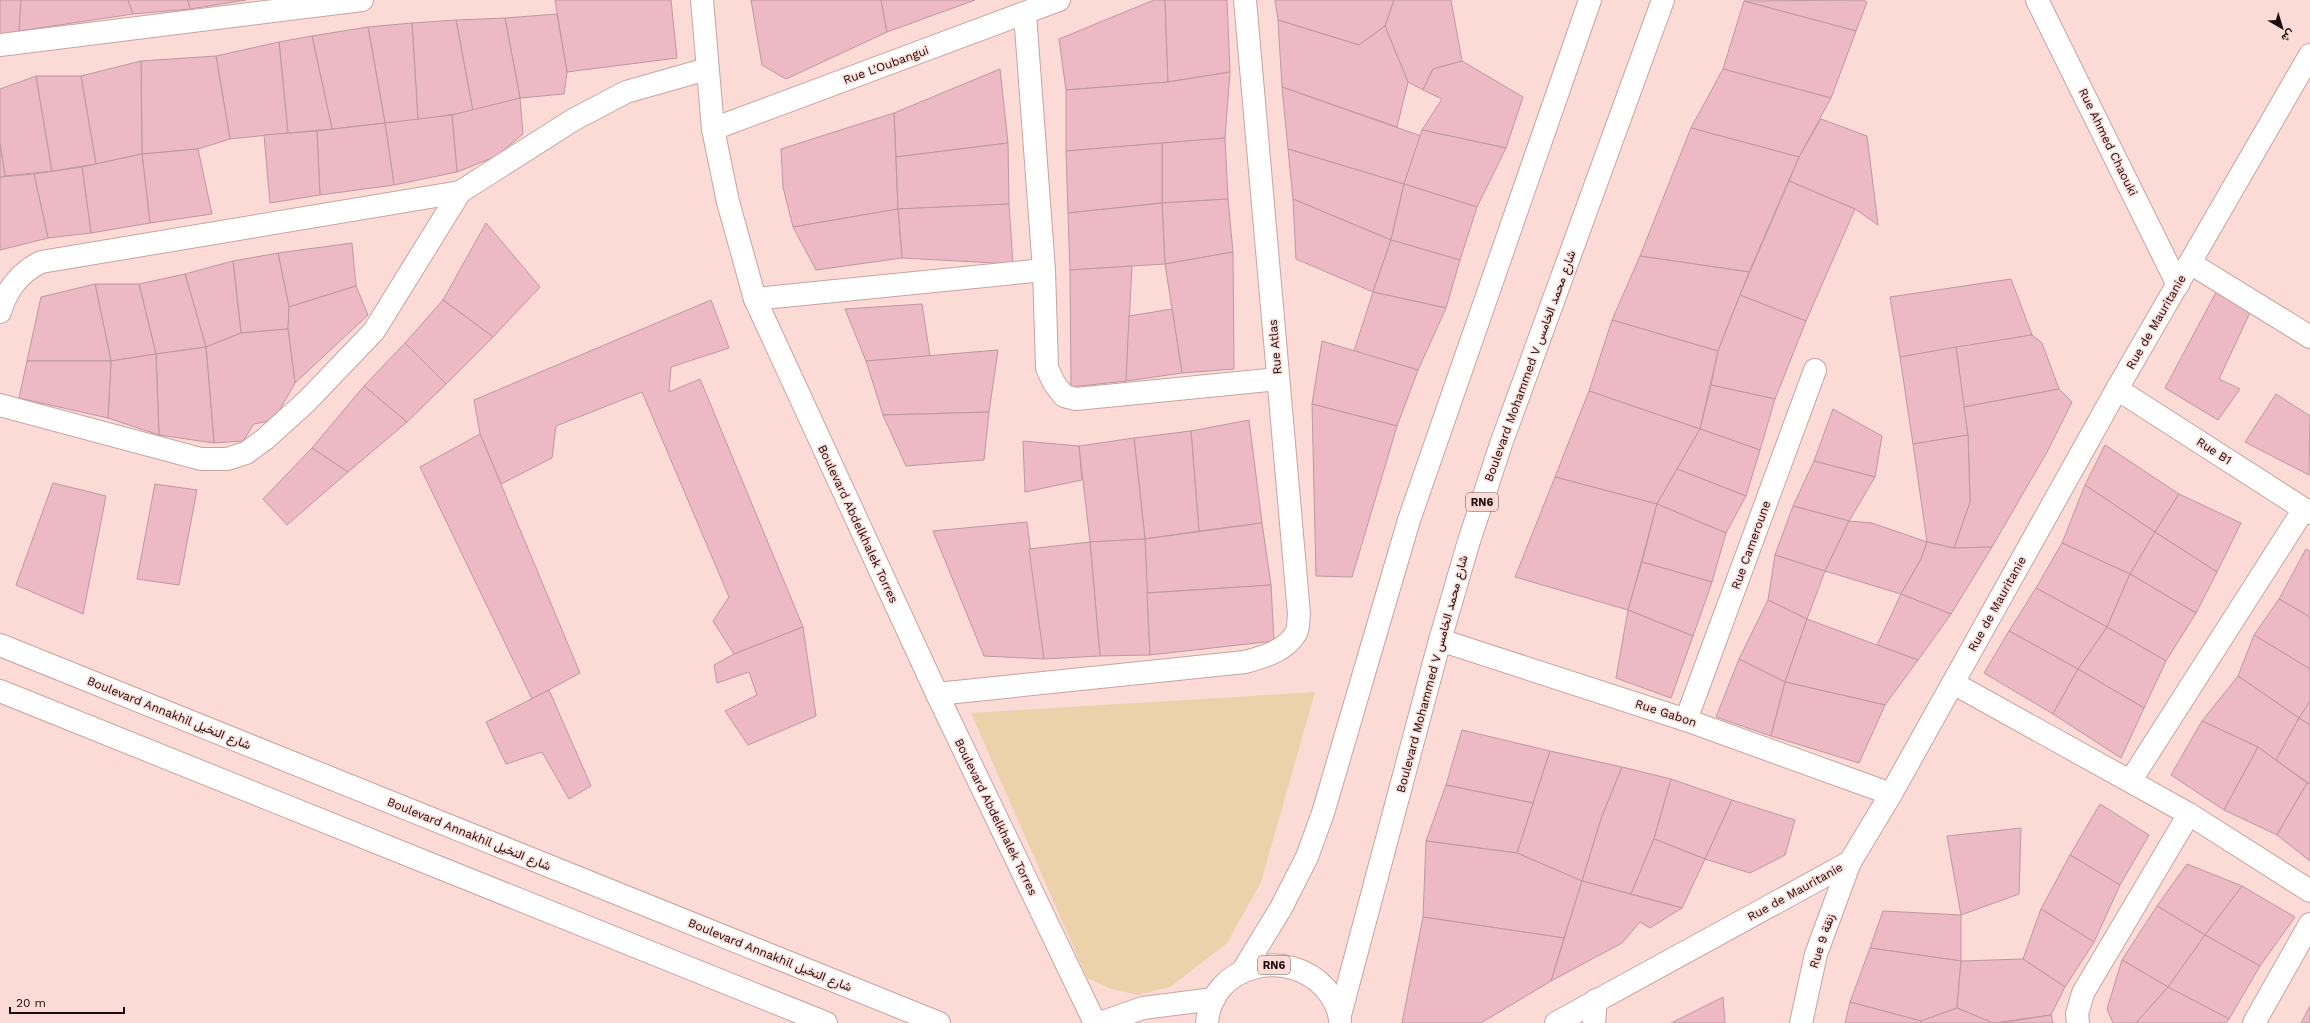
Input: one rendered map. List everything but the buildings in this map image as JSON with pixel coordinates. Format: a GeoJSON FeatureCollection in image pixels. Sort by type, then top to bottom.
{"type":"FeatureCollection","features":[{"type":"Feature","properties":{"kind":"street"},"geometry":{"type":"LineString","coordinates":[[0,45],[362,0]]}},
{"type":"Feature","properties":{"kind":"street","name":"Boulevard Abdelkhalek Torres"},"geometry":{"type":"LineString","coordinates":[[702,0],[713,129],[728,202],[755,299],[936,694],[1095,1023]]}},
{"type":"Feature","properties":{"kind":"street","name":"Rue L'Oubangui"},"geometry":{"type":"LineString","coordinates":[[713,129],[1034,7],[1059,0]]}},
{"type":"Feature","properties":{"kind":"street","name":"Rue Atlas"},"geometry":{"type":"LineString","coordinates":[[936,694],[1244,662],[1268,655],[1284,647],[1296,633],[1299,614],[1245,0]]}},
{"type":"Feature","properties":{"kind":"street","name":"RN6"},"geometry":{"type":"LineString","coordinates":[[1242,972],[1281,908],[1307,857],[1323,813],[1409,520],[1590,0]]}},
{"type":"Feature","properties":{"kind":"street","name":"Boulevard Mohammed V شارع محمد الخامس"},"geometry":{"type":"LineString","coordinates":[[1340,1019],[1440,640],[1501,444],[1663,0]]}},
{"type":"Feature","properties":{"kind":"street","name":"Rue Ahmed Chaouki"},"geometry":{"type":"LineString","coordinates":[[2037,0],[2178,285]]}},
{"type":"Feature","properties":{"kind":"street"},"geometry":{"type":"LineString","coordinates":[[1034,7],[1047,368],[1054,384],[1064,396],[1076,399],[1103,398],[1278,378]]}},
{"type":"Feature","properties":{"kind":"street","name":"Rue de Mauritanie"},"geometry":{"type":"LineString","coordinates":[[1556,1023],[1850,862],[1891,794],[2117,389],[2310,55]]}},
{"type":"Feature","properties":{"kind":"street"},"geometry":{"type":"LineString","coordinates":[[0,312],[14,282],[27,269],[40,262],[460,192],[573,120],[626,92],[707,69]]}},
{"type":"Feature","properties":{"kind":"street"},"geometry":{"type":"LineString","coordinates":[[0,406],[201,460],[227,459],[246,453],[265,439],[307,401],[374,331],[460,192]]}},
{"type":"Feature","properties":{"kind":"street"},"geometry":{"type":"LineString","coordinates":[[2190,263],[2310,337]]}},
{"type":"Feature","properties":{"kind":"street"},"geometry":{"type":"LineString","coordinates":[[755,299],[1044,270]]}},
{"type":"Feature","properties":{"kind":"street","name":"Rue Cameroune"},"geometry":{"type":"LineString","coordinates":[[1686,720],[1815,370]]}},
{"type":"Feature","properties":{"kind":"street","name":"Rue B1"},"geometry":{"type":"LineString","coordinates":[[2117,389],[2307,511]]}},
{"type":"Feature","properties":{"kind":"street"},"geometry":{"type":"LineString","coordinates":[[2131,780],[2307,511]]}},
{"type":"Feature","properties":{"kind":"street","name":"Rue Gabon"},"geometry":{"type":"LineString","coordinates":[[1440,640],[1686,720],[1891,794]]}},
{"type":"Feature","properties":{"kind":"street","name":"Boulevard Annakhil شارع النخيل"},"geometry":{"type":"LineString","coordinates":[[0,645],[939,1023]]}},
{"type":"Feature","properties":{"kind":"street"},"geometry":{"type":"LineString","coordinates":[[1953,683],[2131,780],[2189,814],[2310,891]]}},
{"type":"Feature","properties":{"kind":"street"},"geometry":{"type":"LineString","coordinates":[[0,691],[826,1023]]}},
{"type":"Feature","properties":{"kind":"street"},"geometry":{"type":"LineString","coordinates":[[2078,1023],[2077,1014],[2083,993],[2189,814]]}},
{"type":"Feature","properties":{"kind":"street","name":"Rue 9 زنقة"},"geometry":{"type":"LineString","coordinates":[[1801,1023],[1816,954],[1850,862]]}},
{"type":"Feature","properties":{"kind":"street"},"geometry":{"type":"LineString","coordinates":[[2254,1023],[2310,924]]}},
{"type":"Feature","properties":{"kind":"street","name":"RN6"},"geometry":{"type":"LineString","coordinates":[[1207,1023],[1214,999],[1226,984],[1242,972],[1261,965],[1282,965],[1301,970],[1319,981],[1332,996],[1340,1019]]}},
{"type":"Feature","properties":{"kind":"street"},"geometry":{"type":"LineString","coordinates":[[1100,1023],[1143,1008],[1214,999]]}},
{"type":"Feature","properties":{"kind":"street"},"geometry":{"type":"LineString","coordinates":[[1594,1023],[1596,1000]]}},
{"type":"Feature","properties":{"kind":"shaded area"},"geometry":{"type":"Polygon","coordinates":[[[1315,692],[1261,882],[1227,943],[1170,987],[1138,995],[1111,989],[1087,978],[971,713],[1315,692]]]}}]}
